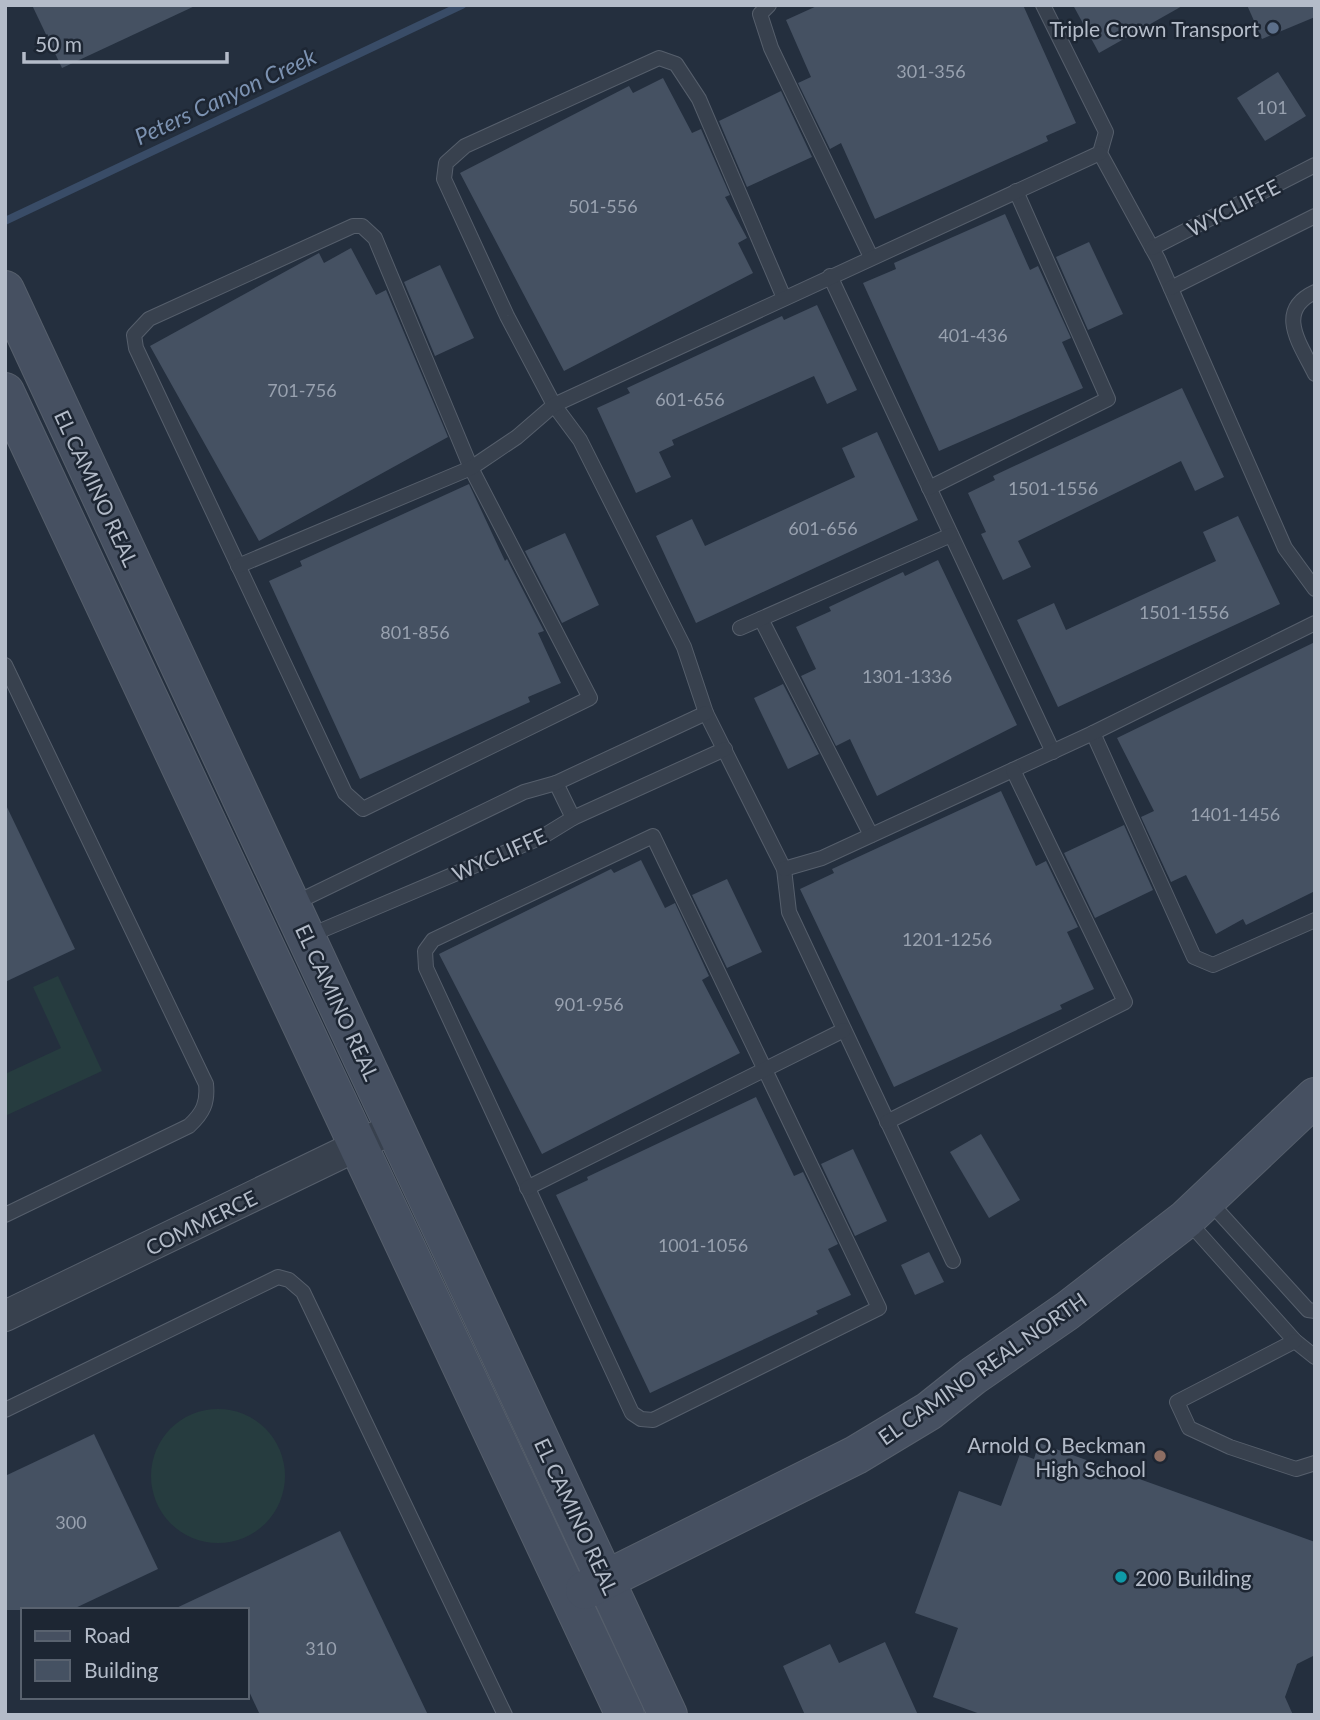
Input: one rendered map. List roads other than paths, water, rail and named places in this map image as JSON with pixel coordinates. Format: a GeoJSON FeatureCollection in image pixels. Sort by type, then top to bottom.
{"type":"FeatureCollection","features":[{"type":"Feature","properties":{"kind":"main road","name":"EL CAMINO REAL"},"geometry":{"type":"LineString","coordinates":[[5,290],[279,930],[359,1145],[625,1715]]}},
{"type":"Feature","properties":{"kind":"main road","name":"EL CAMINO REAL"},"geometry":{"type":"LineString","coordinates":[[5,392],[279,930],[396,1127],[668,1715]]}},
{"type":"Feature","properties":{"kind":"main road","name":"EL CAMINO REAL NORTH"},"geometry":{"type":"LineString","coordinates":[[570,1597],[856,1455],[929,1411],[973,1376],[1067,1311],[1197,1210],[1315,1097]]}},
{"type":"Feature","properties":{"kind":"street","name":"COMMERCE"},"geometry":{"type":"LineString","coordinates":[[5,1316],[396,1127]]}},
{"type":"Feature","properties":{"kind":"lane"},"geometry":{"type":"LineString","coordinates":[[769,5],[760,14],[771,48],[871,257]]}},
{"type":"Feature","properties":{"kind":"lane"},"geometry":{"type":"LineString","coordinates":[[1044,5],[1106,132],[1100,153],[1171,288],[1285,548],[1315,589]]}},
{"type":"Feature","properties":{"kind":"lane"},"geometry":{"type":"LineString","coordinates":[[784,298],[699,99],[676,64],[659,58],[465,146],[446,163],[444,179],[507,316],[555,405],[580,440],[684,647],[706,713],[783,869],[789,912],[953,1261]]}},
{"type":"Feature","properties":{"kind":"lane"},"geometry":{"type":"LineString","coordinates":[[238,566],[471,468],[517,437],[555,405],[1100,153]]}},
{"type":"Feature","properties":{"kind":"lane","name":"WYCLIFFE"},"geometry":{"type":"LineString","coordinates":[[1152,248],[1315,165]]}},
{"type":"Feature","properties":{"kind":"lane"},"geometry":{"type":"LineString","coordinates":[[929,488],[1108,399],[1016,191]]}},
{"type":"Feature","properties":{"kind":"lane"},"geometry":{"type":"LineString","coordinates":[[1171,288],[1315,216]]}},
{"type":"Feature","properties":{"kind":"lane"},"geometry":{"type":"LineString","coordinates":[[353,226],[362,226],[375,238],[471,468],[590,698],[363,809],[345,793],[136,348],[134,335],[149,319],[353,226]]}},
{"type":"Feature","properties":{"kind":"lane"},"geometry":{"type":"LineString","coordinates":[[830,276],[1053,752]]}},
{"type":"Feature","properties":{"kind":"lane"},"geometry":{"type":"LineString","coordinates":[[1315,292],[1300,299],[1293,313],[1293,327],[1315,374]]}},
{"type":"Feature","properties":{"kind":"lane"},"geometry":{"type":"LineString","coordinates":[[740,628],[951,535]]}},
{"type":"Feature","properties":{"kind":"lane"},"geometry":{"type":"LineString","coordinates":[[761,619],[871,835]]}},
{"type":"Feature","properties":{"kind":"lane"},"geometry":{"type":"LineString","coordinates":[[783,869],[822,858],[1053,752],[1315,624]]}},
{"type":"Feature","properties":{"kind":"lane"},"geometry":{"type":"LineString","coordinates":[[5,665],[206,1084],[207,1098],[201,1115],[189,1126],[5,1215]]}},
{"type":"Feature","properties":{"kind":"lane","name":"WYCLIFFE"},"geometry":{"type":"LineString","coordinates":[[279,930],[524,792],[556,783],[706,713]]}},
{"type":"Feature","properties":{"kind":"lane"},"geometry":{"type":"LineString","coordinates":[[1093,733],[1194,957],[1213,965],[1315,920]]}},
{"type":"Feature","properties":{"kind":"lane","name":"WYCLIFFE"},"geometry":{"type":"LineString","coordinates":[[279,930],[542,837],[573,818],[725,749]]}},
{"type":"Feature","properties":{"kind":"lane"},"geometry":{"type":"LineString","coordinates":[[887,1122],[1125,1002],[1013,770]]}},
{"type":"Feature","properties":{"kind":"lane"},"geometry":{"type":"LineString","coordinates":[[556,783],[573,818]]}},
{"type":"Feature","properties":{"kind":"lane"},"geometry":{"type":"LineString","coordinates":[[653,836],[764,1070],[878,1308],[653,1420],[641,1419],[632,1413],[527,1188],[426,968],[425,951],[433,940],[653,836]]}},
{"type":"Feature","properties":{"kind":"lane"},"geometry":{"type":"LineString","coordinates":[[527,1188],[844,1030]]}},
{"type":"Feature","properties":{"kind":"lane"},"geometry":{"type":"LineString","coordinates":[[1197,1210],[1308,1310],[1315,1311]]}},
{"type":"Feature","properties":{"kind":"lane"},"geometry":{"type":"LineString","coordinates":[[1197,1210],[1295,1341],[1315,1357]]}},
{"type":"Feature","properties":{"kind":"lane"},"geometry":{"type":"LineString","coordinates":[[5,1410],[278,1277],[289,1280],[303,1292],[505,1715]]}},
{"type":"Feature","properties":{"kind":"lane"},"geometry":{"type":"LineString","coordinates":[[1295,1341],[1178,1402],[1189,1429],[1230,1447],[1296,1469],[1315,1463]]}},
{"type":"Feature","properties":{"kind":"waterway","name":"Peters Canyon Creek"},"geometry":{"type":"LineString","coordinates":[[5,221],[462,5]]}},
{"type":"Feature","properties":{"kind":"place","name":"Triple Crown Transport"},"geometry":{"type":"Point","coordinates":[1273,28]}},
{"type":"Feature","properties":{"kind":"place","name":"Arnold O. Beckman High School"},"geometry":{"type":"Point","coordinates":[1160,1456]}},
{"type":"Feature","properties":{"kind":"place","name":"200 Building"},"geometry":{"type":"Point","coordinates":[1121,1577]}}]}
